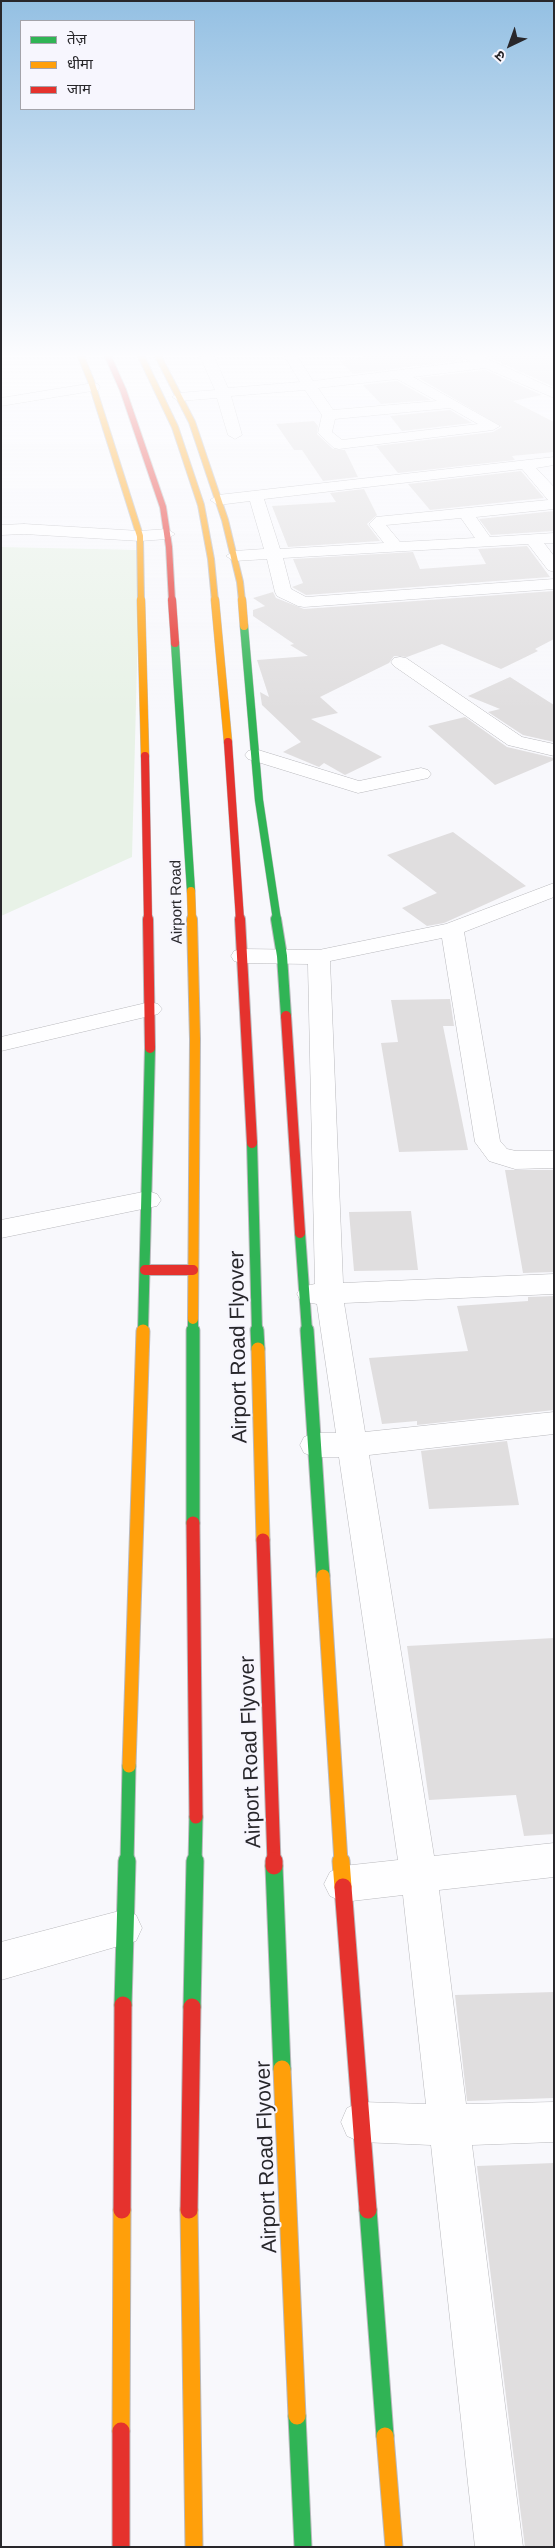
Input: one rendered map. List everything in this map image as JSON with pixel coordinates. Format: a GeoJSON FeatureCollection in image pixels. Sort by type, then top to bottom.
{"type":"FeatureCollection","features":[{"type":"Feature","properties":{"kind":"street"},"geometry":{"type":"LineString","coordinates":[[120,473],[140,536],[150,1009],[148,1200],[123,1928],[121,2547]]}},
{"type":"Feature","properties":{"kind":"street"},"geometry":{"type":"LineString","coordinates":[[1,530],[24,529],[140,536],[167,534],[163,507],[151,473]]}},
{"type":"Feature","properties":{"kind":"street"},"geometry":{"type":"LineString","coordinates":[[190,473],[200,505],[235,674],[255,755],[259,800],[282,956],[317,1294],[352,1445],[420,1876],[451,2124],[499,2547]]}},
{"type":"Feature","properties":{"kind":"street"},"geometry":{"type":"LineString","coordinates":[[209,473],[240,582],[235,674]]}},
{"type":"Feature","properties":{"kind":"street"},"geometry":{"type":"LineString","coordinates":[[218,500],[452,473]]}},
{"type":"Feature","properties":{"kind":"street"},"geometry":{"type":"LineString","coordinates":[[533,473],[554,497]]}},
{"type":"Feature","properties":{"kind":"street"},"geometry":{"type":"LineString","coordinates":[[256,497],[274,554],[283,592],[304,602],[554,584]]}},
{"type":"Feature","properties":{"kind":"street"},"geometry":{"type":"LineString","coordinates":[[396,547],[377,524],[382,520],[554,504]]}},
{"type":"Feature","properties":{"kind":"street"},"geometry":{"type":"LineString","coordinates":[[465,513],[486,542]]}},
{"type":"Feature","properties":{"kind":"street","name":"Airport Road"},"geometry":{"type":"LineString","coordinates":[[167,534],[190,849],[195,1039],[193,1270]]}},
{"type":"Feature","properties":{"kind":"street"},"geometry":{"type":"LineString","coordinates":[[234,556],[554,538]]}},
{"type":"Feature","properties":{"kind":"street"},"geometry":{"type":"LineString","coordinates":[[533,540],[554,567]]}},
{"type":"Feature","properties":{"kind":"street"},"geometry":{"type":"LineString","coordinates":[[400,662],[515,741],[554,750]]}},
{"type":"Feature","properties":{"kind":"street","name":"Airport Road Flyover"},"geometry":{"type":"LineString","coordinates":[[235,674],[242,956],[247,1016],[254,1189],[269,1756],[303,2547]]}},
{"type":"Feature","properties":{"kind":"street"},"geometry":{"type":"LineString","coordinates":[[255,755],[358,787],[421,774]]}},
{"type":"Feature","properties":{"kind":"street"},"geometry":{"type":"LineString","coordinates":[[242,956],[319,957],[452,929],[554,890]]}},
{"type":"Feature","properties":{"kind":"street"},"geometry":{"type":"LineString","coordinates":[[452,929],[488,1142],[498,1155],[514,1160],[554,1158]]}},
{"type":"Feature","properties":{"kind":"street"},"geometry":{"type":"LineString","coordinates":[[319,957],[315,1445],[343,1884],[394,2547]]}},
{"type":"Feature","properties":{"kind":"street"},"geometry":{"type":"LineString","coordinates":[[1,1044],[150,1009]]}},
{"type":"Feature","properties":{"kind":"street"},"geometry":{"type":"LineString","coordinates":[[1,1228],[148,1200]]}},
{"type":"Feature","properties":{"kind":"street"},"geometry":{"type":"LineString","coordinates":[[145,1270],[193,1270],[196,1794],[188,2205],[194,2547]]}},
{"type":"Feature","properties":{"kind":"street"},"geometry":{"type":"LineString","coordinates":[[317,1294],[554,1284]]}},
{"type":"Feature","properties":{"kind":"street"},"geometry":{"type":"LineString","coordinates":[[315,1445],[352,1445],[554,1423]]}},
{"type":"Feature","properties":{"kind":"street"},"geometry":{"type":"LineString","coordinates":[[343,1884],[554,1860]]}},
{"type":"Feature","properties":{"kind":"street"},"geometry":{"type":"LineString","coordinates":[[1,1961],[123,1928]]}},
{"type":"Feature","properties":{"kind":"street"},"geometry":{"type":"LineString","coordinates":[[361,2122],[451,2124],[554,2122]]}},
{"type":"Feature","properties":{"kind":"shaded area"},"geometry":{"type":"Polygon","coordinates":[[[1,547],[140,550],[132,857],[1,916],[1,547]]]}},
{"type":"Feature","properties":{"kind":"building"},"geometry":{"type":"Polygon","coordinates":[[[318,473],[356,473],[358,477],[323,481],[318,473]]]}},
{"type":"Feature","properties":{"kind":"building"},"geometry":{"type":"Polygon","coordinates":[[[504,473],[523,473],[544,498],[430,510],[408,484],[504,473]]]}},
{"type":"Feature","properties":{"kind":"building"},"geometry":{"type":"Polygon","coordinates":[[[364,489],[377,515],[367,524],[380,541],[288,547],[272,506],[336,502],[330,493],[364,489]]]}},
{"type":"Feature","properties":{"kind":"building"},"geometry":{"type":"Polygon","coordinates":[[[554,511],[554,531],[491,535],[479,519],[554,511]]]}},
{"type":"Feature","properties":{"kind":"building"},"geometry":{"type":"Polygon","coordinates":[[[527,546],[550,577],[306,595],[292,587],[303,583],[293,559],[413,552],[420,569],[486,564],[478,549],[527,546]]]}},
{"type":"Feature","properties":{"kind":"building"},"geometry":{"type":"Polygon","coordinates":[[[554,591],[554,639],[535,649],[538,651],[501,669],[442,644],[407,657],[394,656],[389,663],[320,697],[338,713],[311,719],[382,757],[345,775],[324,763],[319,767],[283,752],[301,742],[262,705],[260,692],[269,697],[257,660],[308,656],[290,645],[294,644],[253,616],[253,610],[265,606],[253,598],[273,592],[276,598],[304,609],[554,591]]]}},
{"type":"Feature","properties":{"kind":"building"},"geometry":{"type":"Polygon","coordinates":[[[510,677],[554,705],[554,742],[523,735],[488,712],[500,709],[468,696],[510,677]]]}},
{"type":"Feature","properties":{"kind":"building"},"geometry":{"type":"Polygon","coordinates":[[[465,717],[507,747],[554,758],[554,760],[495,785],[428,726],[465,717]]]}},
{"type":"Feature","properties":{"kind":"building"},"geometry":{"type":"Polygon","coordinates":[[[453,832],[526,886],[444,923],[427,926],[402,908],[437,893],[387,855],[453,832]]]}},
{"type":"Feature","properties":{"kind":"building"},"geometry":{"type":"Polygon","coordinates":[[[450,999],[454,1026],[443,1026],[468,1150],[399,1152],[381,1043],[398,1042],[391,1000],[450,999]]]}},
{"type":"Feature","properties":{"kind":"building"},"geometry":{"type":"Polygon","coordinates":[[[505,1170],[554,1170],[554,1272],[523,1273],[505,1170]]]}},
{"type":"Feature","properties":{"kind":"building"},"geometry":{"type":"Polygon","coordinates":[[[411,1211],[418,1270],[354,1271],[349,1212],[411,1211]]]}},
{"type":"Feature","properties":{"kind":"building"},"geometry":{"type":"Polygon","coordinates":[[[554,1296],[554,1410],[417,1425],[417,1421],[382,1424],[369,1358],[468,1351],[457,1306],[528,1301],[528,1297],[554,1296]]]}},
{"type":"Feature","properties":{"kind":"building"},"geometry":{"type":"Polygon","coordinates":[[[507,1441],[519,1505],[429,1509],[421,1451],[507,1441]]]}},
{"type":"Feature","properties":{"kind":"building"},"geometry":{"type":"Polygon","coordinates":[[[554,1638],[554,1834],[524,1836],[516,1795],[429,1800],[407,1646],[554,1638]]]}},
{"type":"Feature","properties":{"kind":"building"},"geometry":{"type":"Polygon","coordinates":[[[554,1992],[554,2098],[467,2101],[455,1995],[554,1992]]]}},
{"type":"Feature","properties":{"kind":"building"},"geometry":{"type":"Polygon","coordinates":[[[554,2163],[554,2547],[525,2547],[477,2166],[554,2163]]]}},
{"type":"Feature","properties":{"kind":"traffic: fast"},"geometry":{"type":"LineString","coordinates":[[244,626],[259,800],[282,956],[286,1016]]}},
{"type":"Feature","properties":{"kind":"traffic: fast"},"geometry":{"type":"LineString","coordinates":[[175,643],[191,891]]}},
{"type":"Feature","properties":{"kind":"traffic: fast"},"geometry":{"type":"LineString","coordinates":[[143,1331],[150,1048]]}},
{"type":"Feature","properties":{"kind":"traffic: fast"},"geometry":{"type":"LineString","coordinates":[[252,1143],[258,1349]]}},
{"type":"Feature","properties":{"kind":"traffic: fast"},"geometry":{"type":"LineString","coordinates":[[300,1233],[323,1576]]}},
{"type":"Feature","properties":{"kind":"traffic: fast"},"geometry":{"type":"LineString","coordinates":[[193,1319],[193,1523]]}},
{"type":"Feature","properties":{"kind":"traffic: fast"},"geometry":{"type":"LineString","coordinates":[[123,2005],[129,1766]]}},
{"type":"Feature","properties":{"kind":"traffic: fast"},"geometry":{"type":"LineString","coordinates":[[192,2007],[196,1817]]}},
{"type":"Feature","properties":{"kind":"traffic: fast"},"geometry":{"type":"LineString","coordinates":[[274,1866],[282,2069]]}},
{"type":"Feature","properties":{"kind":"traffic: fast"},"geometry":{"type":"LineString","coordinates":[[368,2210],[385,2436]]}},
{"type":"Feature","properties":{"kind":"traffic: fast"},"geometry":{"type":"LineString","coordinates":[[297,2416],[303,2547]]}},
{"type":"Feature","properties":{"kind":"traffic: slow"},"geometry":{"type":"LineString","coordinates":[[120,473],[140,536],[145,756]]}},
{"type":"Feature","properties":{"kind":"traffic: slow"},"geometry":{"type":"LineString","coordinates":[[190,473],[201,505],[211,559],[228,742]]}},
{"type":"Feature","properties":{"kind":"traffic: slow"},"geometry":{"type":"LineString","coordinates":[[209,473],[225,520],[240,582],[244,626]]}},
{"type":"Feature","properties":{"kind":"traffic: slow"},"geometry":{"type":"LineString","coordinates":[[191,891],[195,1039],[193,1319]]}},
{"type":"Feature","properties":{"kind":"traffic: slow"},"geometry":{"type":"LineString","coordinates":[[129,1766],[143,1331]]}},
{"type":"Feature","properties":{"kind":"traffic: slow"},"geometry":{"type":"LineString","coordinates":[[258,1349],[263,1540]]}},
{"type":"Feature","properties":{"kind":"traffic: slow"},"geometry":{"type":"LineString","coordinates":[[323,1576],[343,1887]]}},
{"type":"Feature","properties":{"kind":"traffic: slow"},"geometry":{"type":"LineString","coordinates":[[282,2069],[297,2416]]}},
{"type":"Feature","properties":{"kind":"traffic: slow"},"geometry":{"type":"LineString","coordinates":[[121,2431],[122,2210]]}},
{"type":"Feature","properties":{"kind":"traffic: slow"},"geometry":{"type":"LineString","coordinates":[[189,2210],[194,2547]]}},
{"type":"Feature","properties":{"kind":"traffic: slow"},"geometry":{"type":"LineString","coordinates":[[385,2436],[394,2547]]}},
{"type":"Feature","properties":{"kind":"traffic: jam"},"geometry":{"type":"LineString","coordinates":[[151,473],[163,507],[169,547],[175,643]]}},
{"type":"Feature","properties":{"kind":"traffic: jam"},"geometry":{"type":"LineString","coordinates":[[228,742],[247,1016],[252,1143]]}},
{"type":"Feature","properties":{"kind":"traffic: jam"},"geometry":{"type":"LineString","coordinates":[[145,756],[150,1048]]}},
{"type":"Feature","properties":{"kind":"traffic: jam"},"geometry":{"type":"LineString","coordinates":[[286,1016],[300,1233]]}},
{"type":"Feature","properties":{"kind":"traffic: jam"},"geometry":{"type":"LineString","coordinates":[[145,1270],[193,1270]]}},
{"type":"Feature","properties":{"kind":"traffic: jam"},"geometry":{"type":"LineString","coordinates":[[193,1523],[196,1817]]}},
{"type":"Feature","properties":{"kind":"traffic: jam"},"geometry":{"type":"LineString","coordinates":[[263,1540],[274,1866]]}},
{"type":"Feature","properties":{"kind":"traffic: jam"},"geometry":{"type":"LineString","coordinates":[[343,1887],[368,2210]]}},
{"type":"Feature","properties":{"kind":"traffic: jam"},"geometry":{"type":"LineString","coordinates":[[122,2210],[123,2005]]}},
{"type":"Feature","properties":{"kind":"traffic: jam"},"geometry":{"type":"LineString","coordinates":[[189,2210],[192,2007]]}},
{"type":"Feature","properties":{"kind":"traffic: jam"},"geometry":{"type":"LineString","coordinates":[[121,2431],[121,2547]]}}]}
